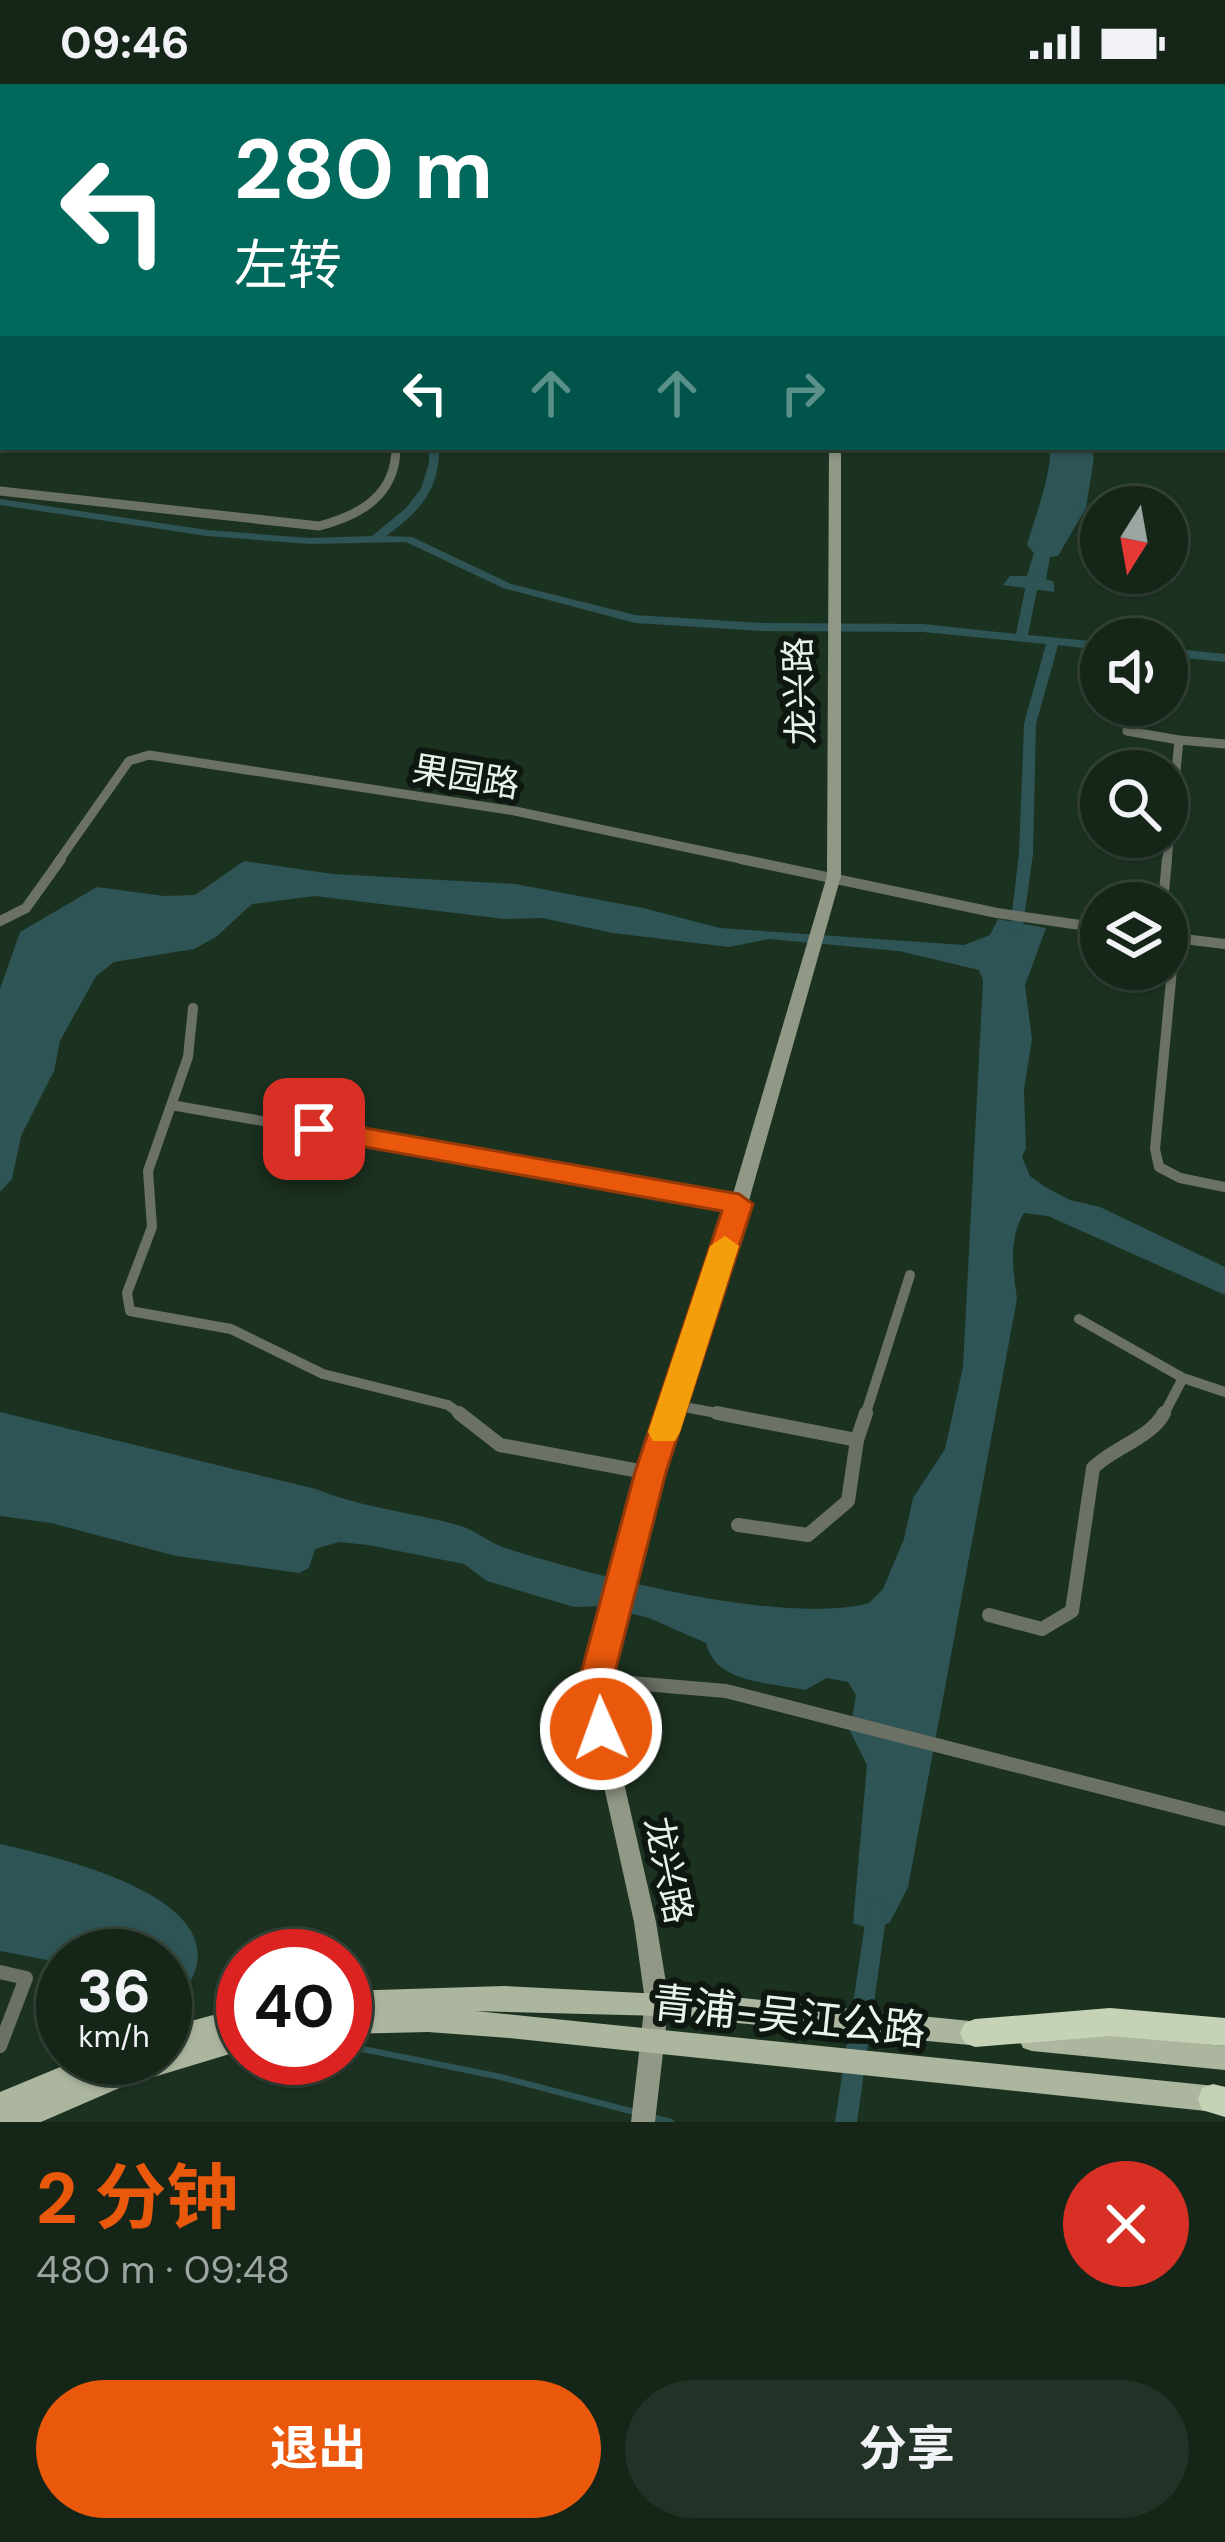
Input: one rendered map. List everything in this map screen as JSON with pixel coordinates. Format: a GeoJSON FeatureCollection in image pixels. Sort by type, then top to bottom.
{"type":"FeatureCollection","features":[{"type":"Feature","properties":{"kind":"highway"},"geometry":{"type":"LineString","coordinates":[[975,2033],[1110,2022],[1225,2032]]}},
{"type":"Feature","properties":{"kind":"main road","name":"青浦-吴江公路"},"geometry":{"type":"LineString","coordinates":[[372,2001],[657,2001],[1225,2058]]}},
{"type":"Feature","properties":{"kind":"main road","name":"青浦-吴江公路"},"geometry":{"type":"LineString","coordinates":[[372,2022],[475,2020],[1221,2100]]}},
{"type":"Feature","properties":{"kind":"main road"},"geometry":{"type":"LineString","coordinates":[[10,2122],[122,2074],[216,2046]]}},
{"type":"Feature","properties":{"kind":"main road"},"geometry":{"type":"LineString","coordinates":[[0,2104],[46,2085]]}},
{"type":"Feature","properties":{"kind":"street"},"geometry":{"type":"LineString","coordinates":[[0,491],[319,526],[379,499],[396,472],[396,450]]}},
{"type":"Feature","properties":{"kind":"street","name":"龙兴路"},"geometry":{"type":"LineString","coordinates":[[643,2122],[657,2001],[645,1922],[593,1692],[650,1472],[739,1204],[834,876],[838,852],[832,611],[835,450]]}},
{"type":"Feature","properties":{"kind":"street"},"geometry":{"type":"LineString","coordinates":[[1128,726],[1127,731],[1225,744]]}},
{"type":"Feature","properties":{"kind":"street"},"geometry":{"type":"LineString","coordinates":[[1165,882],[1179,740]]}},
{"type":"Feature","properties":{"kind":"street","name":"果园路"},"geometry":{"type":"LineString","coordinates":[[0,921],[26,908],[129,761],[149,755],[479,804],[997,913],[1080,925]]}},
{"type":"Feature","properties":{"kind":"street"},"geometry":{"type":"LineString","coordinates":[[1188,940],[1225,944]]}},
{"type":"Feature","properties":{"kind":"street"},"geometry":{"type":"LineString","coordinates":[[1167,990],[1155,1149],[1159,1167],[1180,1178],[1225,1187]]}},
{"type":"Feature","properties":{"kind":"street"},"geometry":{"type":"LineString","coordinates":[[193,1007],[191,1046],[148,1171],[152,1227],[127,1293],[130,1311],[231,1329],[323,1374],[448,1405],[500,1445],[650,1472]]}},
{"type":"Feature","properties":{"kind":"street"},"geometry":{"type":"LineString","coordinates":[[171,1105],[739,1204]]}},
{"type":"Feature","properties":{"kind":"street"},"geometry":{"type":"LineString","coordinates":[[738,1525],[808,1535],[848,1502],[857,1440],[910,1275]]}},
{"type":"Feature","properties":{"kind":"street"},"geometry":{"type":"LineString","coordinates":[[1079,1318],[1183,1378],[1225,1392]]}},
{"type":"Feature","properties":{"kind":"street"},"geometry":{"type":"LineString","coordinates":[[989,1615],[1037,1630],[1056,1628],[1072,1611],[1093,1468],[1107,1454],[1158,1425],[1183,1378]]}},
{"type":"Feature","properties":{"kind":"street"},"geometry":{"type":"LineString","coordinates":[[673,1405],[857,1440]]}},
{"type":"Feature","properties":{"kind":"street"},"geometry":{"type":"LineString","coordinates":[[596,1680],[726,1691],[1225,1819]]}},
{"type":"Feature","properties":{"kind":"street"},"geometry":{"type":"LineString","coordinates":[[0,1972],[26,1978],[0,2046]]}},
{"type":"Feature","properties":{"kind":"water"},"geometry":{"type":"Polygon","coordinates":[[[1050,450],[1092,450],[1090,486],[1080,486],[1080,518],[1058,556],[1050,557],[1046,579],[1054,582],[1054,592],[1003,585],[1010,576],[1027,576],[1034,553],[1027,545],[1046,482],[1050,450]]]}},
{"type":"Feature","properties":{"kind":"water"},"geometry":{"type":"Polygon","coordinates":[[[244,861],[333,874],[515,884],[720,928],[964,945],[990,935],[998,919],[1046,928],[1025,985],[1032,1039],[1024,1089],[1026,1148],[1022,1157],[1030,1176],[1070,1200],[1100,1207],[1225,1267],[1225,1295],[1048,1216],[1024,1213],[1014,1244],[1017,1299],[908,1887],[890,1922],[874,1930],[853,1923],[867,1765],[850,1731],[856,1695],[848,1682],[827,1678],[805,1690],[746,1679],[720,1667],[706,1643],[649,1618],[601,1606],[574,1607],[487,1581],[464,1564],[368,1545],[339,1542],[315,1549],[309,1568],[299,1573],[176,1556],[51,1523],[0,1516],[0,1412],[458,1525],[508,1549],[637,1584],[788,1608],[869,1603],[883,1589],[904,1539],[913,1498],[945,1449],[963,1367],[983,981],[979,970],[899,951],[769,939],[729,947],[613,933],[542,918],[504,919],[315,896],[252,904],[216,937],[194,949],[114,962],[96,976],[60,1041],[54,1071],[21,1136],[12,1179],[0,1192],[0,989],[20,932],[97,887],[195,895],[244,861]]]}},
{"type":"Feature","properties":{"kind":"water"},"geometry":{"type":"Polygon","coordinates":[[[0,1844],[65,1860],[142,1890],[174,1911],[188,1929],[36,1929],[36,1958],[0,1951],[0,1844]]]}},
{"type":"Feature","properties":{"kind":"water"},"geometry":{"type":"Polygon","coordinates":[[[192,1934],[193,1935],[197,1964],[192,1973],[192,1934]]]}},
{"type":"Feature","properties":{"kind":"waterway"},"geometry":{"type":"LineString","coordinates":[[376,538],[410,511],[427,489],[434,450]]}},
{"type":"Feature","properties":{"kind":"waterway"},"geometry":{"type":"LineString","coordinates":[[0,502],[207,533],[310,541],[408,539],[507,586],[635,619],[761,627],[923,628],[1021,638]]}},
{"type":"Feature","properties":{"kind":"waterway"},"geometry":{"type":"LineString","coordinates":[[1021,638],[1035,570]]}},
{"type":"Feature","properties":{"kind":"waterway"},"geometry":{"type":"LineString","coordinates":[[1021,638],[1053,641]]}},
{"type":"Feature","properties":{"kind":"waterway"},"geometry":{"type":"LineString","coordinates":[[1017,929],[1026,854],[1030,724],[1053,641]]}},
{"type":"Feature","properties":{"kind":"waterway"},"geometry":{"type":"LineString","coordinates":[[1053,641],[1080,644]]}},
{"type":"Feature","properties":{"kind":"waterway"},"geometry":{"type":"LineString","coordinates":[[1188,654],[1225,658]]}},
{"type":"Feature","properties":{"kind":"waterway"},"geometry":{"type":"LineString","coordinates":[[846,2122],[877,1911]]}},
{"type":"Feature","properties":{"kind":"waterway"},"geometry":{"type":"LineString","coordinates":[[372,2051],[501,2077],[634,2112]]}},
{"type":"Feature","properties":{"kind":"waterway"},"geometry":{"type":"LineString","coordinates":[[651,2117],[671,2122]]}},
{"type":"Feature","properties":{"kind":"slow traffic"},"geometry":{"type":"LineString","coordinates":[[664,1432],[725,1246]]}},
{"type":"Feature","properties":{"kind":"route"},"geometry":{"type":"LineString","coordinates":[[314,1129],[739,1204],[650,1472],[593,1692],[601,1729]]}}]}
